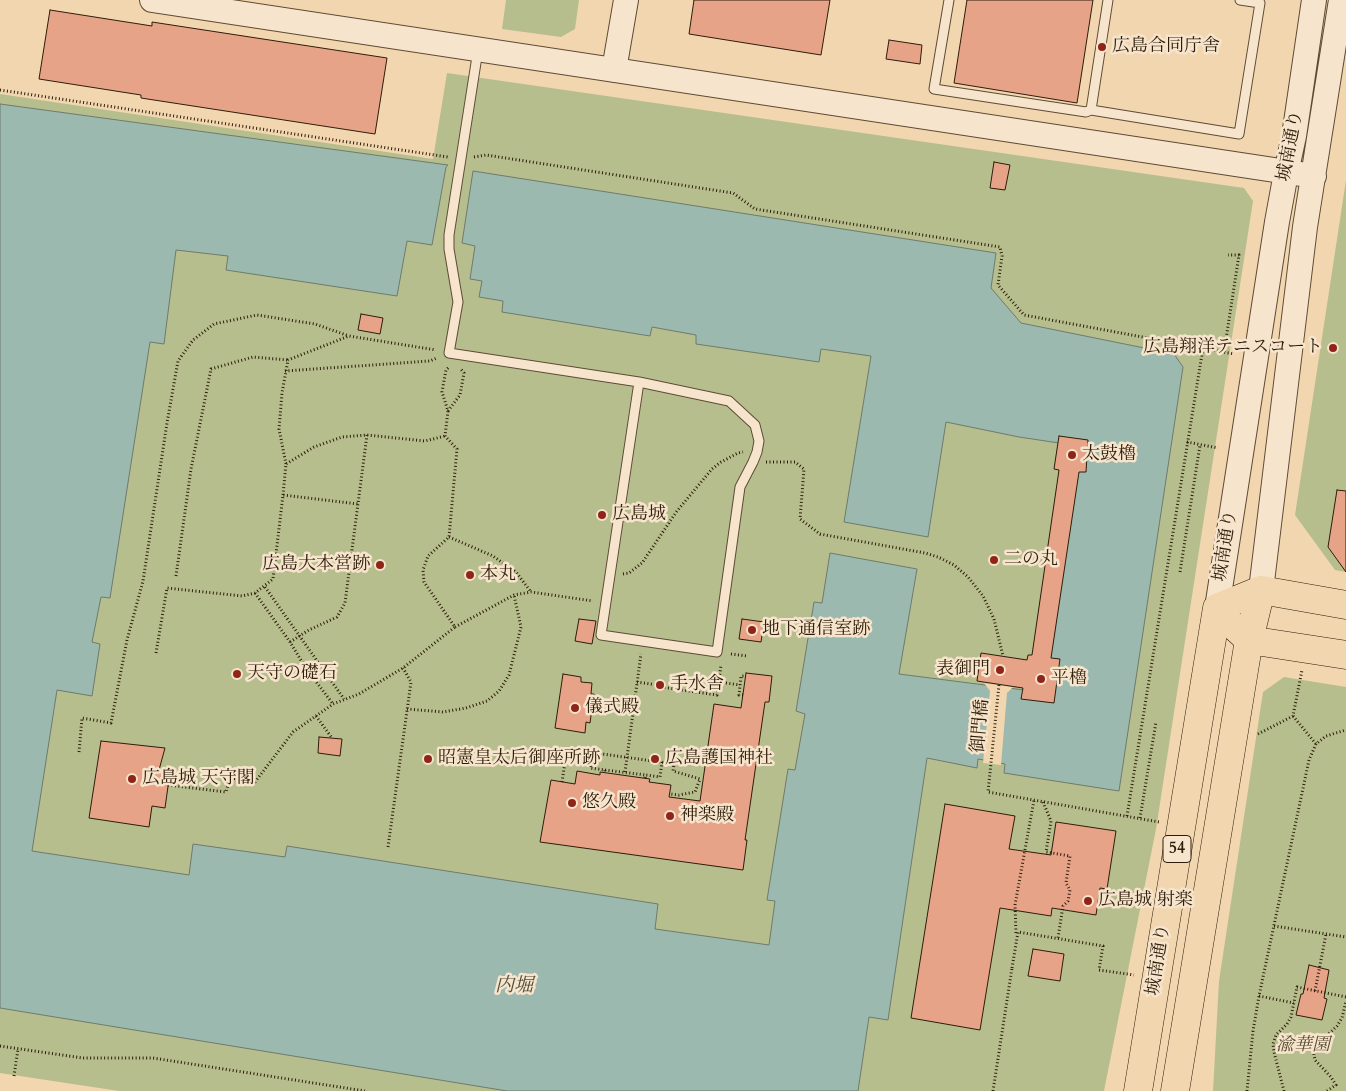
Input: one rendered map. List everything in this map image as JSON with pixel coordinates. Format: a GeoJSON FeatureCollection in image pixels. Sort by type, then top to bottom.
{"type":"FeatureCollection","features":[{"type":"Feature","properties":{"kind":"highway"},"geometry":{"type":"LineString","coordinates":[[1346,605],[1261,590],[1217,608],[1249,640],[1346,655]]}},
{"type":"Feature","properties":{"kind":"highway","name":"城南通り"},"geometry":{"type":"LineString","coordinates":[[1175,1091],[1249,640],[1261,590]]}},
{"type":"Feature","properties":{"kind":"highway","name":"城南通り"},"geometry":{"type":"LineString","coordinates":[[1138,1091],[1217,608]]}},
{"type":"Feature","properties":{"kind":"street"},"geometry":{"type":"LineString","coordinates":[[152,0],[1314,176]]}},
{"type":"Feature","properties":{"kind":"street"},"geometry":{"type":"LineString","coordinates":[[614,70],[626,0]]}},
{"type":"Feature","properties":{"kind":"street","name":"城南通り"},"geometry":{"type":"LineString","coordinates":[[1217,608],[1286,173],[1294,136],[1314,0]]}},
{"type":"Feature","properties":{"kind":"street","name":"城南通り"},"geometry":{"type":"LineString","coordinates":[[1261,590],[1305,227],[1341,0]]}},
{"type":"Feature","properties":{"kind":"lane"},"geometry":{"type":"LineString","coordinates":[[949,0],[934,89],[1086,112],[1091,110],[1239,134],[1260,3],[1240,0]]}},
{"type":"Feature","properties":{"kind":"lane"},"geometry":{"type":"LineString","coordinates":[[1091,110],[1108,0]]}},
{"type":"Feature","properties":{"kind":"lane"},"geometry":{"type":"LineString","coordinates":[[478,50],[449,234],[449,249],[458,302],[449,352],[639,382],[729,401],[755,425],[759,441],[753,462],[740,487],[720,652],[601,635],[639,382]]}},
{"type":"Feature","properties":{"kind":"path"},"geometry":{"type":"LineString","coordinates":[[0,90],[462,159],[486,155],[733,193],[756,209],[1000,247],[1002,256],[998,285],[1024,315],[1234,354]]}},
{"type":"Feature","properties":{"kind":"path"},"geometry":{"type":"LineString","coordinates":[[1224,352],[1239,255],[1228,255]]}},
{"type":"Feature","properties":{"kind":"path"},"geometry":{"type":"LineString","coordinates":[[78,752],[82,718],[111,724],[127,640],[143,581],[178,362],[193,340],[214,324],[257,315],[315,324],[349,336],[449,352]]}},
{"type":"Feature","properties":{"kind":"path"},"geometry":{"type":"LineString","coordinates":[[176,576],[191,469],[211,369],[253,357],[288,360],[349,336]]}},
{"type":"Feature","properties":{"kind":"path"},"geometry":{"type":"LineString","coordinates":[[1127,816],[1203,348]]}},
{"type":"Feature","properties":{"kind":"path"},"geometry":{"type":"LineString","coordinates":[[285,371],[430,361],[449,352]]}},
{"type":"Feature","properties":{"kind":"path"},"geometry":{"type":"LineString","coordinates":[[156,653],[167,588],[242,596],[255,593],[273,579],[286,464],[279,429],[285,371],[288,360]]}},
{"type":"Feature","properties":{"kind":"path"},"geometry":{"type":"LineString","coordinates":[[448,411],[460,395],[464,373],[456,362]]}},
{"type":"Feature","properties":{"kind":"path"},"geometry":{"type":"LineString","coordinates":[[451,366],[446,370],[442,392],[448,411],[445,436],[457,449],[449,537],[428,556],[423,570],[424,582],[456,627]]}},
{"type":"Feature","properties":{"kind":"path"},"geometry":{"type":"LineString","coordinates":[[286,464],[314,447],[342,437],[367,435],[424,441],[445,436]]}},
{"type":"Feature","properties":{"kind":"path"},"geometry":{"type":"LineString","coordinates":[[290,642],[299,635],[337,617],[345,603],[367,435]]}},
{"type":"Feature","properties":{"kind":"path"},"geometry":{"type":"LineString","coordinates":[[1187,442],[1218,448]]}},
{"type":"Feature","properties":{"kind":"path"},"geometry":{"type":"LineString","coordinates":[[1180,572],[1200,445]]}},
{"type":"Feature","properties":{"kind":"path"},"geometry":{"type":"LineString","coordinates":[[610,577],[629,573],[642,563],[672,519],[712,469],[738,453],[757,452]]}},
{"type":"Feature","properties":{"kind":"path"},"geometry":{"type":"LineString","coordinates":[[753,462],[795,462],[804,469],[800,518],[820,534],[925,553],[954,565],[968,577],[983,596],[994,619],[1003,656]]}},
{"type":"Feature","properties":{"kind":"path"},"geometry":{"type":"LineString","coordinates":[[283,494],[358,504]]}},
{"type":"Feature","properties":{"kind":"path"},"geometry":{"type":"LineString","coordinates":[[449,537],[493,556],[516,572],[531,592]]}},
{"type":"Feature","properties":{"kind":"path"},"geometry":{"type":"LineString","coordinates":[[265,587],[344,700]]}},
{"type":"Feature","properties":{"kind":"path"},"geometry":{"type":"LineString","coordinates":[[168,785],[226,792],[230,778],[255,782],[293,732],[333,704],[359,694],[403,668],[456,627],[514,595],[531,592],[606,603]]}},
{"type":"Feature","properties":{"kind":"path"},"geometry":{"type":"LineString","coordinates":[[255,593],[290,642],[305,667],[333,704]]}},
{"type":"Feature","properties":{"kind":"path"},"geometry":{"type":"LineString","coordinates":[[407,709],[443,712],[466,708],[487,701],[499,691],[509,675],[521,627],[514,595]]}},
{"type":"Feature","properties":{"kind":"path"},"geometry":{"type":"LineString","coordinates":[[625,772],[643,641]]}},
{"type":"Feature","properties":{"kind":"path"},"geometry":{"type":"LineString","coordinates":[[661,688],[717,695],[720,652],[747,656]]}},
{"type":"Feature","properties":{"kind":"path"},"geometry":{"type":"LineString","coordinates":[[1302,667],[1293,716],[1316,744]]}},
{"type":"Feature","properties":{"kind":"path"},"geometry":{"type":"LineString","coordinates":[[388,847],[411,682],[403,668]]}},
{"type":"Feature","properties":{"kind":"path"},"geometry":{"type":"LineString","coordinates":[[743,695],[739,694],[741,676],[745,676]]}},
{"type":"Feature","properties":{"kind":"path"},"geometry":{"type":"LineString","coordinates":[[637,682],[657,684]]}},
{"type":"Feature","properties":{"kind":"path"},"geometry":{"type":"LineString","coordinates":[[719,682],[740,685]]}},
{"type":"Feature","properties":{"kind":"path","name":"御門橋"},"geometry":{"type":"LineString","coordinates":[[999,685],[988,792],[1034,800]]}},
{"type":"Feature","properties":{"kind":"path"},"geometry":{"type":"LineString","coordinates":[[316,716],[332,738]]}},
{"type":"Feature","properties":{"kind":"path"},"geometry":{"type":"LineString","coordinates":[[1251,737],[1293,716]]}},
{"type":"Feature","properties":{"kind":"path"},"geometry":{"type":"LineString","coordinates":[[1140,818],[1156,722]]}},
{"type":"Feature","properties":{"kind":"path"},"geometry":{"type":"LineString","coordinates":[[1247,1091],[1253,1031],[1259,996],[1309,760],[1316,744],[1326,736],[1346,730]]}},
{"type":"Feature","properties":{"kind":"path"},"geometry":{"type":"LineString","coordinates":[[562,782],[567,749],[674,764],[674,771],[700,779],[696,792],[679,795],[670,794]]}},
{"type":"Feature","properties":{"kind":"path"},"geometry":{"type":"LineString","coordinates":[[592,752],[590,768],[625,772],[646,777],[660,777],[662,762]]}},
{"type":"Feature","properties":{"kind":"path"},"geometry":{"type":"LineString","coordinates":[[1016,939],[1015,905],[1034,800],[1160,822]]}},
{"type":"Feature","properties":{"kind":"path"},"geometry":{"type":"LineString","coordinates":[[1043,802],[1051,821],[1046,852],[1070,856],[1066,883],[1070,890],[1068,901],[1063,906],[1058,938]]}},
{"type":"Feature","properties":{"kind":"path"},"geometry":{"type":"LineString","coordinates":[[1274,926],[1346,937]]}},
{"type":"Feature","properties":{"kind":"path"},"geometry":{"type":"LineString","coordinates":[[993,1091],[1018,932],[1103,946],[1099,970],[1135,975]]}},
{"type":"Feature","properties":{"kind":"path"},"geometry":{"type":"LineString","coordinates":[[1315,991],[1326,934]]}},
{"type":"Feature","properties":{"kind":"path"},"geometry":{"type":"LineString","coordinates":[[1284,1091],[1273,1044],[1276,1035],[1291,1017],[1297,987],[1346,999],[1342,1018],[1337,1026],[1313,1049],[1315,1060],[1336,1085],[1326,1091]]}},
{"type":"Feature","properties":{"kind":"path"},"geometry":{"type":"LineString","coordinates":[[1259,996],[1294,1003]]}},
{"type":"Feature","properties":{"kind":"path"},"geometry":{"type":"LineString","coordinates":[[0,1046],[83,1058],[153,1058],[365,1091]]}},
{"type":"Feature","properties":{"kind":"path"},"geometry":{"type":"LineString","coordinates":[[14,1076],[18,1049]]}},
{"type":"Feature","properties":{"kind":"green space"},"geometry":{"type":"Polygon","coordinates":[[[506,0],[579,0],[575,29],[561,37],[502,29],[506,0]]]}},
{"type":"Feature","properties":{"kind":"green space","name":"広島城"},"geometry":{"type":"Polygon","coordinates":[[[447,73],[1244,188],[1253,201],[1156,829],[1104,1091],[119,1091],[0,1073],[0,94],[433,159],[447,73]]]}},
{"type":"Feature","properties":{"kind":"green space","name":"広島翔洋テニスコート"},"geometry":{"type":"Polygon","coordinates":[[[1346,180],[1346,572],[1335,570],[1295,515],[1346,180]]]}},
{"type":"Feature","properties":{"kind":"green space","name":"渝華園"},"geometry":{"type":"Polygon","coordinates":[[[1284,677],[1346,687],[1346,1091],[1213,1091],[1219,981],[1263,692],[1284,677]]]}},
{"type":"Feature","properties":{"kind":"water","name":"内堀"},"geometry":{"type":"Polygon","coordinates":[[[0,104],[448,165],[446,167],[432,245],[407,241],[397,296],[226,270],[228,256],[176,250],[164,344],[150,342],[110,598],[101,597],[92,642],[100,644],[92,696],[57,690],[32,851],[189,875],[193,844],[285,857],[287,846],[658,904],[655,929],[769,945],[775,901],[767,900],[788,769],[795,770],[805,714],[796,711],[814,602],[822,603],[830,553],[917,569],[899,674],[1024,690],[1050,659],[1078,470],[1059,443],[946,422],[928,537],[844,522],[871,356],[821,349],[819,362],[696,344],[696,335],[652,327],[650,336],[502,312],[503,301],[479,297],[482,281],[470,279],[475,246],[462,243],[473,171],[996,253],[991,288],[1021,323],[1174,354],[1183,367],[1119,791],[1004,773],[1005,764],[978,759],[977,768],[927,758],[888,1020],[869,1017],[858,1091],[507,1091],[0,1008],[0,104]]]}},
{"type":"Feature","properties":{"kind":"pier"},"geometry":{"type":"Polygon","coordinates":[[[984,683],[1013,687],[1007,693],[1001,765],[983,763],[990,691],[984,683]]]}},
{"type":"Feature","properties":{"kind":"building"},"geometry":{"type":"Polygon","coordinates":[[[694,0],[830,0],[821,55],[689,34],[694,0]]]}},
{"type":"Feature","properties":{"kind":"building"},"geometry":{"type":"Polygon","coordinates":[[[967,0],[1093,0],[1077,103],[954,83],[967,0]]]}},
{"type":"Feature","properties":{"kind":"building"},"geometry":{"type":"Polygon","coordinates":[[[50,10],[152,26],[152,22],[387,58],[375,134],[141,98],[141,95],[39,79],[50,10]]]}},
{"type":"Feature","properties":{"kind":"building"},"geometry":{"type":"Polygon","coordinates":[[[889,40],[922,45],[920,64],[886,59],[889,40]]]}},
{"type":"Feature","properties":{"kind":"building"},"geometry":{"type":"Polygon","coordinates":[[[994,162],[1010,165],[1005,190],[990,188],[994,162]]]}},
{"type":"Feature","properties":{"kind":"building"},"geometry":{"type":"Polygon","coordinates":[[[361,314],[383,318],[380,334],[358,330],[361,314]]]}},
{"type":"Feature","properties":{"kind":"building"},"geometry":{"type":"Polygon","coordinates":[[[1059,436],[1088,440],[1086,472],[1079,472],[1051,658],[1060,659],[1054,703],[1021,699],[1023,688],[977,681],[981,653],[1027,660],[1028,655],[1032,655],[1059,470],[1054,469],[1059,436]]]}},
{"type":"Feature","properties":{"kind":"building"},"geometry":{"type":"Polygon","coordinates":[[[1337,490],[1346,491],[1346,572],[1328,547],[1337,490]]]}},
{"type":"Feature","properties":{"kind":"building"},"geometry":{"type":"Polygon","coordinates":[[[579,619],[596,621],[592,644],[575,641],[579,619]]]}},
{"type":"Feature","properties":{"kind":"building","name":"地下通信室跡"},"geometry":{"type":"Polygon","coordinates":[[[742,619],[764,622],[761,642],[739,639],[742,619]]]}},
{"type":"Feature","properties":{"kind":"building"},"geometry":{"type":"Polygon","coordinates":[[[746,673],[772,676],[769,702],[765,702],[745,840],[747,840],[743,870],[540,842],[551,780],[575,784],[577,771],[600,775],[600,772],[650,779],[649,782],[671,785],[669,797],[700,801],[714,704],[741,708],[746,673]]]}},
{"type":"Feature","properties":{"kind":"building","name":"儀式殿"},"geometry":{"type":"Polygon","coordinates":[[[563,674],[581,677],[581,682],[592,683],[591,694],[594,694],[590,723],[586,722],[585,733],[555,728],[563,674]]]}},
{"type":"Feature","properties":{"kind":"building"},"geometry":{"type":"Polygon","coordinates":[[[319,737],[342,739],[340,756],[318,753],[319,737]]]}},
{"type":"Feature","properties":{"kind":"building","name":"広島城 天守閣"},"geometry":{"type":"Polygon","coordinates":[[[101,741],[165,748],[159,770],[170,772],[165,808],[152,806],[149,827],[89,818],[101,741]]]}},
{"type":"Feature","properties":{"kind":"building"},"geometry":{"type":"Polygon","coordinates":[[[945,804],[1015,816],[1009,849],[1051,855],[1056,822],[1116,831],[1107,889],[1100,888],[1096,915],[1052,908],[1051,916],[1000,908],[980,1030],[911,1018],[945,804]]]}},
{"type":"Feature","properties":{"kind":"building"},"geometry":{"type":"Polygon","coordinates":[[[1033,949],[1064,954],[1060,981],[1028,976],[1033,949]]]}},
{"type":"Feature","properties":{"kind":"building"},"geometry":{"type":"Polygon","coordinates":[[[1309,965],[1329,970],[1324,998],[1327,999],[1322,1020],[1296,1015],[1309,965]]]}},
{"type":"Feature","properties":{"kind":"place","name":"広島合同庁舎"},"geometry":{"type":"Point","coordinates":[1102,47]}},
{"type":"Feature","properties":{"kind":"place","name":"広島翔洋テニスコート"},"geometry":{"type":"Point","coordinates":[1333,348]}},
{"type":"Feature","properties":{"kind":"place","name":"太鼓櫓"},"geometry":{"type":"Point","coordinates":[1072,455]}},
{"type":"Feature","properties":{"kind":"place","name":"広島城"},"geometry":{"type":"Point","coordinates":[602,515]}},
{"type":"Feature","properties":{"kind":"place","name":"二の丸"},"geometry":{"type":"Point","coordinates":[994,560]}},
{"type":"Feature","properties":{"kind":"place","name":"広島大本営跡"},"geometry":{"type":"Point","coordinates":[380,565]}},
{"type":"Feature","properties":{"kind":"place","name":"本丸"},"geometry":{"type":"Point","coordinates":[470,575]}},
{"type":"Feature","properties":{"kind":"place","name":"地下通信室跡"},"geometry":{"type":"Point","coordinates":[752,630]}},
{"type":"Feature","properties":{"kind":"place","name":"表御門"},"geometry":{"type":"Point","coordinates":[1000,670]}},
{"type":"Feature","properties":{"kind":"place","name":"天守の礎石"},"geometry":{"type":"Point","coordinates":[237,674]}},
{"type":"Feature","properties":{"kind":"place","name":"平櫓"},"geometry":{"type":"Point","coordinates":[1041,679]}},
{"type":"Feature","properties":{"kind":"place","name":"手水舎"},"geometry":{"type":"Point","coordinates":[660,685]}},
{"type":"Feature","properties":{"kind":"place","name":"儀式殿"},"geometry":{"type":"Point","coordinates":[575,708]}},
{"type":"Feature","properties":{"kind":"place","name":"昭憲皇太后御座所跡"},"geometry":{"type":"Point","coordinates":[428,759]}},
{"type":"Feature","properties":{"kind":"place","name":"広島護国神社"},"geometry":{"type":"Point","coordinates":[655,759]}},
{"type":"Feature","properties":{"kind":"place","name":"広島城 天守閣"},"geometry":{"type":"Point","coordinates":[132,779]}},
{"type":"Feature","properties":{"kind":"place","name":"悠久殿"},"geometry":{"type":"Point","coordinates":[572,803]}},
{"type":"Feature","properties":{"kind":"place","name":"神楽殿"},"geometry":{"type":"Point","coordinates":[670,816]}},
{"type":"Feature","properties":{"kind":"place","name":"広島城 射楽"},"geometry":{"type":"Point","coordinates":[1088,901]}}]}
